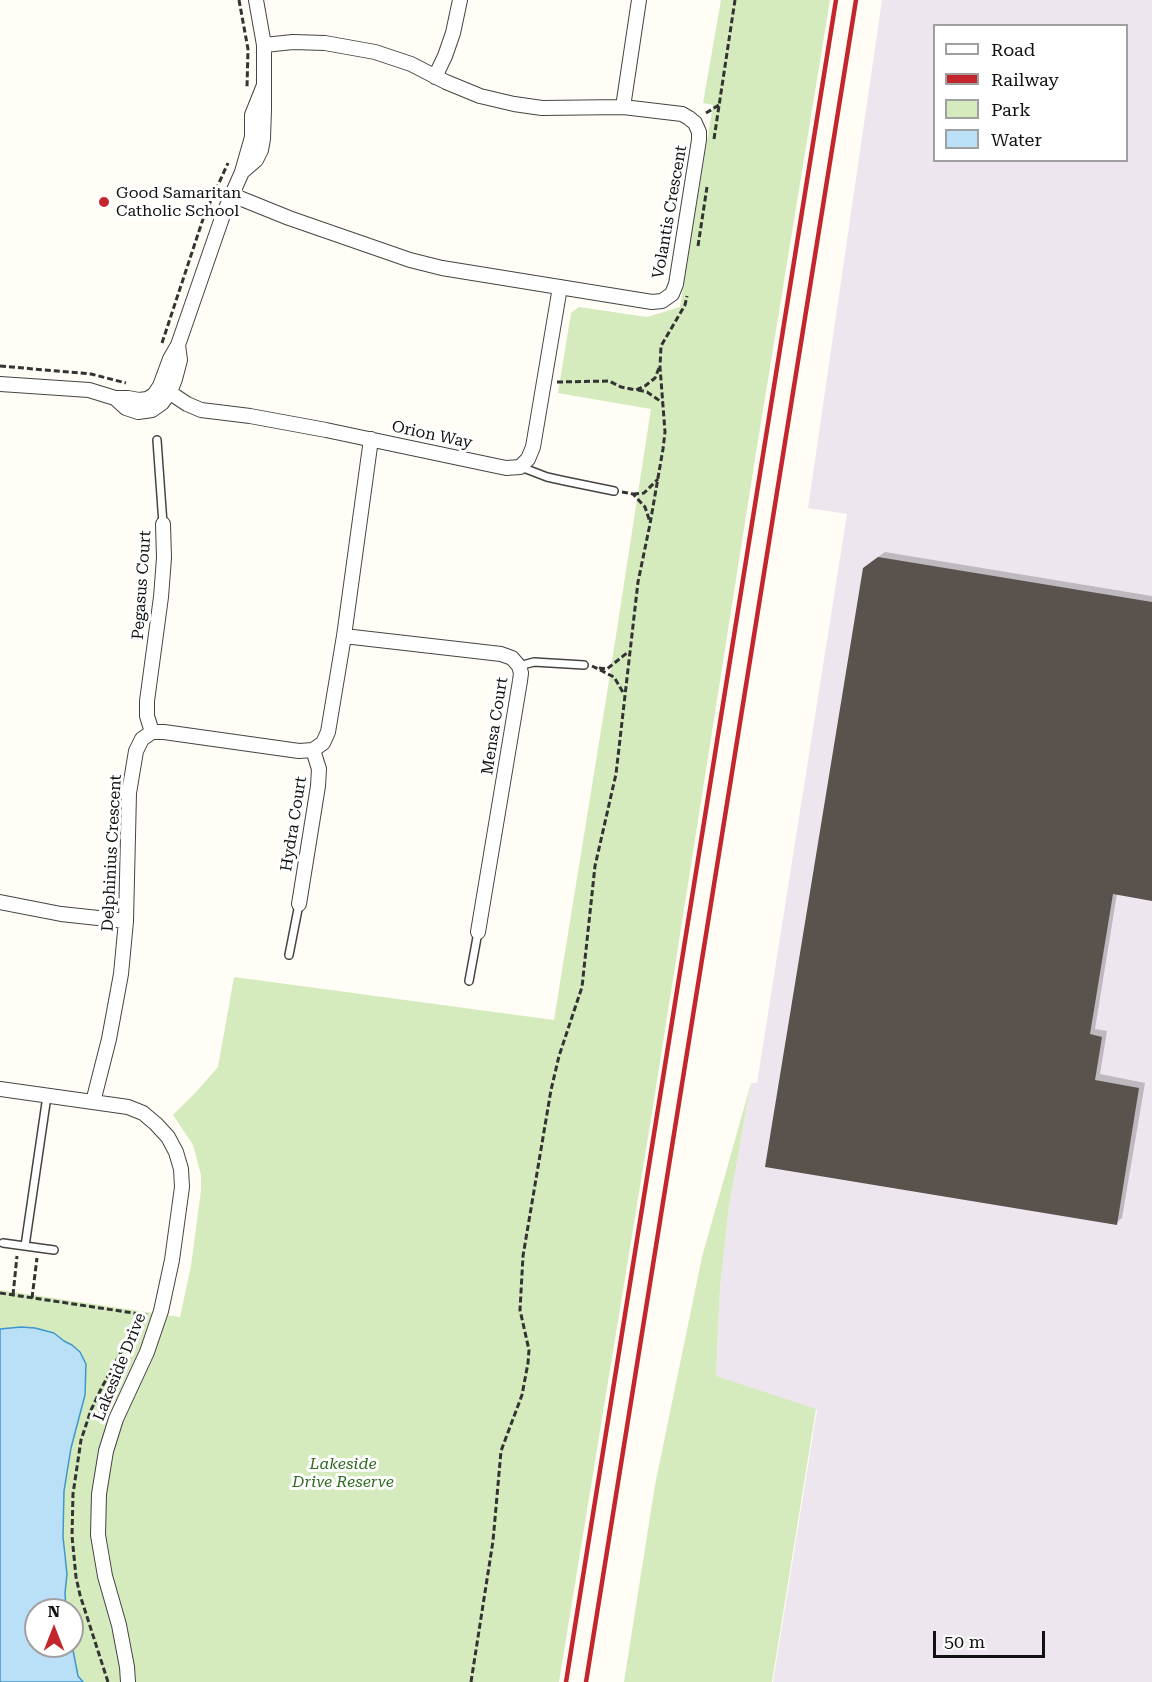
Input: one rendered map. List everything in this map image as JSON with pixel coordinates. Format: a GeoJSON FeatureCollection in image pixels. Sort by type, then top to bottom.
{"type":"FeatureCollection","features":[{"type":"Feature","properties":{"kind":"street"},"geometry":{"type":"LineString","coordinates":[[0,384],[89,390],[115,398],[139,400],[147,399],[165,389],[170,359],[178,345],[223,215],[242,172],[252,137],[252,115],[264,85],[264,45],[256,0]]}},
{"type":"Feature","properties":{"kind":"street"},"geometry":{"type":"LineString","coordinates":[[435,77],[446,56],[460,0]]}},
{"type":"Feature","properties":{"kind":"street"},"geometry":{"type":"LineString","coordinates":[[623,107],[639,0]]}},
{"type":"Feature","properties":{"kind":"street","name":"Volantis Crescent"},"geometry":{"type":"LineString","coordinates":[[232,195],[289,218],[410,260],[442,268],[652,302],[662,302],[672,294],[676,284],[699,140],[699,132],[695,123],[681,114],[623,107],[542,108],[514,104],[480,96],[411,64],[375,52],[325,43],[293,42],[264,45]]}},
{"type":"Feature","properties":{"kind":"street"},"geometry":{"type":"LineString","coordinates":[[520,467],[528,459],[533,447],[560,287]]}},
{"type":"Feature","properties":{"kind":"street","name":"Orion Way"},"geometry":{"type":"LineString","coordinates":[[165,389],[201,411],[250,417],[371,439],[506,468],[520,467]]}},
{"type":"Feature","properties":{"kind":"street"},"geometry":{"type":"LineString","coordinates":[[152,732],[299,751],[313,750],[323,743],[328,732],[344,636],[371,439]]}},
{"type":"Feature","properties":{"kind":"street","name":"Pegasus Court"},"geometry":{"type":"LineString","coordinates":[[152,732],[147,716],[147,701],[161,597],[164,558],[163,524]]}},
{"type":"Feature","properties":{"kind":"street","name":"Mensa Court"},"geometry":{"type":"LineString","coordinates":[[344,636],[501,654],[512,658],[519,666],[520,681],[478,932]]}},
{"type":"Feature","properties":{"kind":"street","name":"Delphinius Crescent"},"geometry":{"type":"LineString","coordinates":[[93,1102],[109,1039],[120,974],[126,921],[129,793],[136,751],[142,739],[152,732]]}},
{"type":"Feature","properties":{"kind":"street","name":"Hydra Court"},"geometry":{"type":"LineString","coordinates":[[298,903],[318,786],[319,769],[313,750]]}},
{"type":"Feature","properties":{"kind":"street"},"geometry":{"type":"LineString","coordinates":[[0,902],[61,914],[126,921]]}},
{"type":"Feature","properties":{"kind":"street","name":"Lakeside Drive"},"geometry":{"type":"LineString","coordinates":[[0,1089],[128,1107],[143,1113],[168,1137],[181,1169],[182,1187],[172,1260],[161,1311],[147,1352],[116,1419],[106,1451],[99,1494],[98,1535],[105,1576],[127,1667],[128,1682]]}},
{"type":"Feature","properties":{"kind":"lane","name":"Pegasus Court"},"geometry":{"type":"LineString","coordinates":[[157,440],[163,524]]}},
{"type":"Feature","properties":{"kind":"lane"},"geometry":{"type":"LineString","coordinates":[[520,467],[556,479],[614,491]]}},
{"type":"Feature","properties":{"kind":"lane"},"geometry":{"type":"LineString","coordinates":[[519,666],[534,662],[584,665]]}},
{"type":"Feature","properties":{"kind":"lane"},"geometry":{"type":"LineString","coordinates":[[289,955],[298,903]]}},
{"type":"Feature","properties":{"kind":"lane"},"geometry":{"type":"LineString","coordinates":[[469,981],[478,932]]}},
{"type":"Feature","properties":{"kind":"lane"},"geometry":{"type":"LineString","coordinates":[[22,1245],[47,1096]]}},
{"type":"Feature","properties":{"kind":"lane"},"geometry":{"type":"LineString","coordinates":[[3,1243],[54,1250]]}},
{"type":"Feature","properties":{"kind":"path"},"geometry":{"type":"LineString","coordinates":[[239,0],[248,49],[247,93]]}},
{"type":"Feature","properties":{"kind":"path"},"geometry":{"type":"LineString","coordinates":[[714,139],[735,0]]}},
{"type":"Feature","properties":{"kind":"path"},"geometry":{"type":"LineString","coordinates":[[160,349],[204,216],[231,156]]}},
{"type":"Feature","properties":{"kind":"path"},"geometry":{"type":"LineString","coordinates":[[697,252],[708,185]]}},
{"type":"Feature","properties":{"kind":"path"},"geometry":{"type":"LineString","coordinates":[[471,1682],[493,1541],[501,1451],[522,1395],[528,1364],[529,1350],[520,1310],[523,1256],[551,1090],[582,987],[595,866],[615,774],[638,582],[658,479],[664,432],[661,346],[686,305],[688,294]]}},
{"type":"Feature","properties":{"kind":"path"},"geometry":{"type":"LineString","coordinates":[[0,366],[91,374],[130,384]]}},
{"type":"Feature","properties":{"kind":"path"},"geometry":{"type":"LineString","coordinates":[[636,390],[655,378],[660,367]]}},
{"type":"Feature","properties":{"kind":"path"},"geometry":{"type":"LineString","coordinates":[[544,383],[609,381],[621,387],[647,392],[663,403]]}},
{"type":"Feature","properties":{"kind":"path"},"geometry":{"type":"LineString","coordinates":[[614,491],[644,493],[658,479]]}},
{"type":"Feature","properties":{"kind":"path"},"geometry":{"type":"LineString","coordinates":[[633,494],[645,507],[650,524]]}},
{"type":"Feature","properties":{"kind":"path"},"geometry":{"type":"LineString","coordinates":[[584,665],[607,669],[629,652]]}},
{"type":"Feature","properties":{"kind":"path"},"geometry":{"type":"LineString","coordinates":[[595,666],[614,677],[625,696]]}},
{"type":"Feature","properties":{"kind":"path"},"geometry":{"type":"LineString","coordinates":[[13,1295],[22,1245]]}},
{"type":"Feature","properties":{"kind":"path"},"geometry":{"type":"LineString","coordinates":[[32,1298],[38,1247]]}},
{"type":"Feature","properties":{"kind":"path"},"geometry":{"type":"LineString","coordinates":[[0,1293],[143,1315]]}},
{"type":"Feature","properties":{"kind":"shaded area"},"geometry":{"type":"Polygon","coordinates":[[[882,0],[1152,0],[1152,1682],[773,1682],[817,1410],[716,1377],[720,1289],[729,1207],[751,1083],[757,1083],[847,514],[808,508],[882,0]]]}},
{"type":"Feature","properties":{"kind":"green space","name":"Lakeside Drive Reserve"},"geometry":{"type":"Polygon","coordinates":[[[721,0],[830,0],[559,1682],[0,1682],[0,1290],[180,1317],[191,1266],[201,1175],[193,1145],[173,1115],[218,1067],[234,977],[554,1020],[651,409],[558,393],[571,313],[579,307],[647,317],[680,307],[713,105],[703,103],[721,0]]]}},
{"type":"Feature","properties":{"kind":"green space"},"geometry":{"type":"Polygon","coordinates":[[[751,1083],[729,1207],[720,1289],[716,1376],[816,1409],[772,1682],[624,1682],[655,1485],[702,1257],[751,1083]]]}},
{"type":"Feature","properties":{"kind":"water"},"geometry":{"type":"Polygon","coordinates":[[[35,1328],[54,1333],[80,1352],[86,1364],[85,1395],[71,1448],[64,1491],[63,1537],[67,1574],[65,1598],[24,1598],[24,1658],[75,1658],[78,1676],[83,1682],[0,1682],[0,1329],[35,1328]]]}},
{"type":"Feature","properties":{"kind":"building"},"geometry":{"type":"Polygon","coordinates":[[[878,557],[1152,602],[1152,901],[1113,894],[1090,1034],[1102,1037],[1095,1080],[1139,1088],[1117,1225],[765,1167],[863,568],[878,557]]]}},
{"type":"Feature","properties":{"kind":"railway"},"geometry":{"type":"LineString","coordinates":[[566,1682],[836,0]]}},
{"type":"Feature","properties":{"kind":"railway"},"geometry":{"type":"LineString","coordinates":[[586,1682],[856,0]]}},
{"type":"Feature","properties":{"kind":"place","name":"Good Samaritan Catholic School"},"geometry":{"type":"Point","coordinates":[104,202]}}]}
